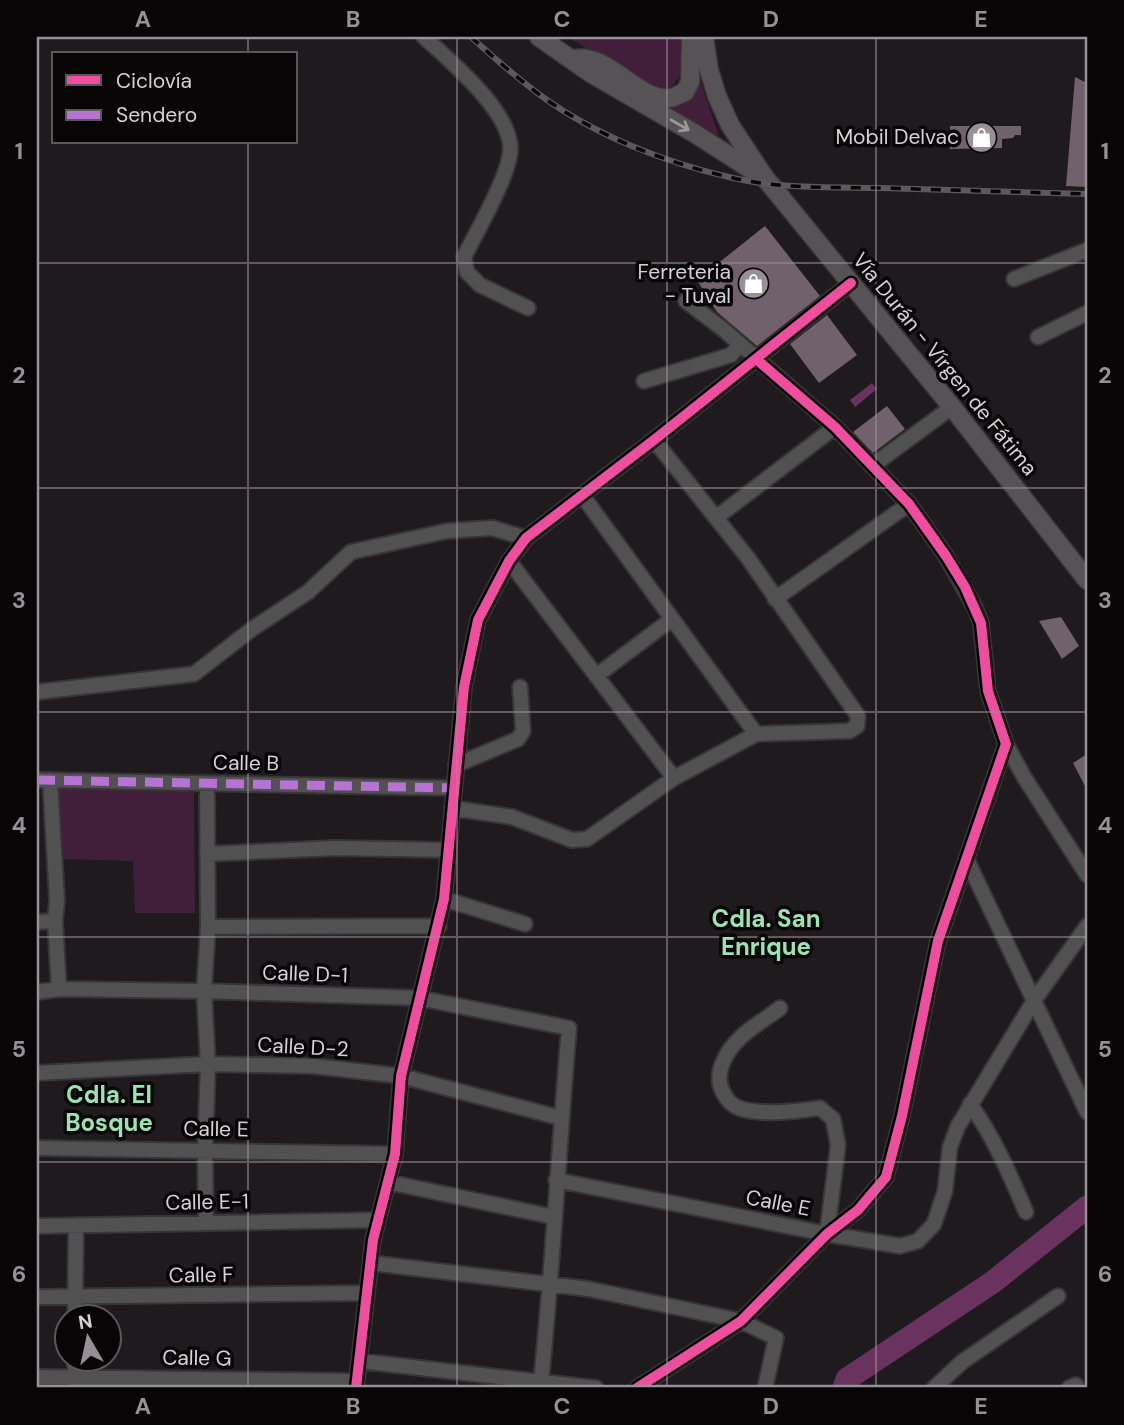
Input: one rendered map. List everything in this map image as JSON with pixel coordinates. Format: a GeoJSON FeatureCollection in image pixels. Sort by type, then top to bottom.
{"type":"FeatureCollection","features":[{"type":"Feature","properties":{"kind":"main road","name":"Vía Durán - Vírgen de Fátima"},"geometry":{"type":"LineString","coordinates":[[539,37],[571,60],[765,178]]}},
{"type":"Feature","properties":{"kind":"main road"},"geometry":{"type":"LineString","coordinates":[[571,60],[584,57],[597,62],[653,96],[669,98],[685,92],[690,82],[691,37]]}},
{"type":"Feature","properties":{"kind":"main road","name":"Vía Durán - Vírgen de Fátima"},"geometry":{"type":"LineString","coordinates":[[704,37],[709,70],[717,96],[730,125],[765,178],[1087,580]]}},
{"type":"Feature","properties":{"kind":"street"},"geometry":{"type":"LineString","coordinates":[[424,37],[479,88],[506,129],[509,141],[511,152],[505,173],[464,257],[467,272],[480,285],[528,308]]}},
{"type":"Feature","properties":{"kind":"street"},"geometry":{"type":"LineString","coordinates":[[1014,279],[1087,250]]}},
{"type":"Feature","properties":{"kind":"street"},"geometry":{"type":"LineString","coordinates":[[357,1384],[366,1293],[378,1220],[395,1154],[401,1076],[444,899],[464,687],[478,620],[509,561],[526,538],[654,440],[850,283]]}},
{"type":"Feature","properties":{"kind":"street"},"geometry":{"type":"LineString","coordinates":[[686,301],[835,427],[909,504],[946,556],[981,623],[989,691],[1006,744],[1024,778],[1087,875]]}},
{"type":"Feature","properties":{"kind":"street"},"geometry":{"type":"LineString","coordinates":[[1038,337],[1087,313]]}},
{"type":"Feature","properties":{"kind":"street"},"geometry":{"type":"LineString","coordinates":[[644,381],[731,355],[740,344]]}},
{"type":"Feature","properties":{"kind":"street"},"geometry":{"type":"LineString","coordinates":[[872,466],[951,407]]}},
{"type":"Feature","properties":{"kind":"street"},"geometry":{"type":"LineString","coordinates":[[717,517],[835,427]]}},
{"type":"Feature","properties":{"kind":"street"},"geometry":{"type":"LineString","coordinates":[[452,808],[497,813],[572,840],[587,839],[674,778],[756,734],[849,731],[857,726],[858,716],[748,558],[654,440]]}},
{"type":"Feature","properties":{"kind":"street"},"geometry":{"type":"LineString","coordinates":[[582,495],[756,734]]}},
{"type":"Feature","properties":{"kind":"street"},"geometry":{"type":"LineString","coordinates":[[775,599],[909,504]]}},
{"type":"Feature","properties":{"kind":"street"},"geometry":{"type":"LineString","coordinates":[[37,692],[194,674],[252,629],[308,592],[351,552],[447,531],[492,528],[526,538]]}},
{"type":"Feature","properties":{"kind":"street"},"geometry":{"type":"LineString","coordinates":[[509,561],[674,778]]}},
{"type":"Feature","properties":{"kind":"street"},"geometry":{"type":"LineString","coordinates":[[596,676],[672,619]]}},
{"type":"Feature","properties":{"kind":"street"},"geometry":{"type":"LineString","coordinates":[[456,765],[517,739],[523,731],[520,687]]}},
{"type":"Feature","properties":{"kind":"street"},"geometry":{"type":"LineString","coordinates":[[637,1388],[741,1321],[827,1234],[858,1209],[886,1177],[902,1116],[938,941],[1006,744]]}},
{"type":"Feature","properties":{"kind":"street"},"geometry":{"type":"LineString","coordinates":[[43,780],[57,900],[55,921],[59,989]]}},
{"type":"Feature","properties":{"kind":"street","name":"Calle B"},"geometry":{"type":"LineString","coordinates":[[43,780],[454,788]]}},
{"type":"Feature","properties":{"kind":"street"},"geometry":{"type":"LineString","coordinates":[[206,1223],[208,1064],[204,990],[208,927],[207,784]]}},
{"type":"Feature","properties":{"kind":"street"},"geometry":{"type":"LineString","coordinates":[[206,854],[335,848],[448,850]]}},
{"type":"Feature","properties":{"kind":"street"},"geometry":{"type":"LineString","coordinates":[[37,859],[53,858]]}},
{"type":"Feature","properties":{"kind":"street"},"geometry":{"type":"LineString","coordinates":[[967,860],[1086,1102]]}},
{"type":"Feature","properties":{"kind":"street"},"geometry":{"type":"LineString","coordinates":[[444,899],[525,924]]}},
{"type":"Feature","properties":{"kind":"street"},"geometry":{"type":"LineString","coordinates":[[37,922],[55,921]]}},
{"type":"Feature","properties":{"kind":"street"},"geometry":{"type":"LineString","coordinates":[[208,927],[439,926]]}},
{"type":"Feature","properties":{"kind":"street","name":"Calle E"},"geometry":{"type":"LineString","coordinates":[[556,1180],[827,1234],[900,1246],[911,1244],[924,1236],[934,1224],[940,1210],[950,1147],[970,1104],[1035,999],[1087,926]]}},
{"type":"Feature","properties":{"kind":"street","name":"Calle D-1"},"geometry":{"type":"LineString","coordinates":[[37,992],[59,989],[204,990],[419,998],[569,1028],[561,1118]]}},
{"type":"Feature","properties":{"kind":"street"},"geometry":{"type":"LineString","coordinates":[[780,1008],[740,1038],[720,1067],[718,1078],[727,1100],[738,1108],[784,1113],[820,1108],[833,1119],[838,1145],[827,1234]]}},
{"type":"Feature","properties":{"kind":"street","name":"Calle D-2"},"geometry":{"type":"LineString","coordinates":[[37,1073],[208,1064],[313,1066],[401,1076],[561,1118]]}},
{"type":"Feature","properties":{"kind":"street"},"geometry":{"type":"LineString","coordinates":[[970,1104],[1003,1158],[1026,1212]]}},
{"type":"Feature","properties":{"kind":"street"},"geometry":{"type":"LineString","coordinates":[[541,1382],[551,1284],[561,1118]]}},
{"type":"Feature","properties":{"kind":"street","name":"Calle E"},"geometry":{"type":"LineString","coordinates":[[37,1148],[395,1154]]}},
{"type":"Feature","properties":{"kind":"street"},"geometry":{"type":"LineString","coordinates":[[388,1182],[554,1217]]}},
{"type":"Feature","properties":{"kind":"street","name":"Calle E-1"},"geometry":{"type":"LineString","coordinates":[[37,1226],[378,1220]]}},
{"type":"Feature","properties":{"kind":"street"},"geometry":{"type":"LineString","coordinates":[[75,1302],[76,1227]]}},
{"type":"Feature","properties":{"kind":"street"},"geometry":{"type":"LineString","coordinates":[[371,1263],[589,1289],[741,1321],[776,1338],[765,1388]]}},
{"type":"Feature","properties":{"kind":"street","name":"Calle F"},"geometry":{"type":"LineString","coordinates":[[37,1297],[366,1293]]}},
{"type":"Feature","properties":{"kind":"street"},"geometry":{"type":"LineString","coordinates":[[934,1388],[962,1362],[1058,1296]]}},
{"type":"Feature","properties":{"kind":"street"},"geometry":{"type":"LineString","coordinates":[[359,1361],[597,1388]]}},
{"type":"Feature","properties":{"kind":"street","name":"Calle G"},"geometry":{"type":"LineString","coordinates":[[37,1377],[75,1383],[357,1384]]}},
{"type":"Feature","properties":{"kind":"shaded area"},"geometry":{"type":"Polygon","coordinates":[[[567,37],[683,37],[678,79],[667,88],[657,89],[567,37]]]}},
{"type":"Feature","properties":{"kind":"shaded area"},"geometry":{"type":"Polygon","coordinates":[[[697,71],[718,133],[717,138],[711,139],[659,102],[697,71]]]}},
{"type":"Feature","properties":{"kind":"shaded area"},"geometry":{"type":"Polygon","coordinates":[[[872,383],[877,389],[855,407],[850,400],[872,383]]]}},
{"type":"Feature","properties":{"kind":"shaded area"},"geometry":{"type":"Polygon","coordinates":[[[58,784],[194,786],[195,913],[135,913],[133,861],[60,859],[58,784]]]}},
{"type":"Feature","properties":{"kind":"building"},"geometry":{"type":"Polygon","coordinates":[[[1075,77],[1087,83],[1087,187],[1066,186],[1075,77]]]}},
{"type":"Feature","properties":{"kind":"building","name":"Mobil Delvac"},"geometry":{"type":"Polygon","coordinates":[[[950,126],[1021,126],[1021,135],[1002,139],[1002,148],[950,149],[950,126]]]}},
{"type":"Feature","properties":{"kind":"building","name":"Ferreteria - Tuval"},"geometry":{"type":"Polygon","coordinates":[[[765,226],[820,296],[757,346],[717,312],[697,280],[765,226]]]}},
{"type":"Feature","properties":{"kind":"building"},"geometry":{"type":"Polygon","coordinates":[[[827,315],[857,355],[819,383],[790,344],[827,315]]]}},
{"type":"Feature","properties":{"kind":"building"},"geometry":{"type":"Polygon","coordinates":[[[887,406],[905,429],[873,453],[853,432],[887,406]]]}},
{"type":"Feature","properties":{"kind":"building"},"geometry":{"type":"Polygon","coordinates":[[[1061,617],[1079,646],[1062,659],[1039,621],[1061,617]]]}},
{"type":"Feature","properties":{"kind":"building"},"geometry":{"type":"Polygon","coordinates":[[[1087,754],[1087,790],[1073,763],[1087,754]]]}},
{"type":"Feature","properties":{"kind":"waterway"},"geometry":{"type":"LineString","coordinates":[[844,1388],[847,1379],[993,1282],[1087,1207]]}},
{"type":"Feature","properties":{"kind":"railway"},"geometry":{"type":"LineString","coordinates":[[471,37],[540,95],[584,123],[657,156],[708,172],[751,182],[788,186],[1087,194]]}},
{"type":"Feature","properties":{"kind":"marked path"},"geometry":{"type":"LineString","coordinates":[[37,780],[454,788]]}},
{"type":"Feature","properties":{"kind":"cycle path"},"geometry":{"type":"LineString","coordinates":[[356,1388],[373,1240],[395,1154],[401,1076],[444,899],[464,687],[478,620],[509,561],[526,538],[851,283]]}},
{"type":"Feature","properties":{"kind":"cycle path"},"geometry":{"type":"LineString","coordinates":[[637,1388],[741,1321],[827,1234],[858,1210],[886,1177],[902,1116],[938,941],[1006,744],[988,691],[981,623],[965,587],[946,556],[909,504],[835,427],[756,359]]}},
{"type":"Feature","properties":{"kind":"place","name":"Mobil Delvac"},"geometry":{"type":"Point","coordinates":[982,137]}},
{"type":"Feature","properties":{"kind":"place","name":"Ferreteria - Tuval"},"geometry":{"type":"Point","coordinates":[754,284]}},
{"type":"Feature","properties":{"kind":"district","name":"Cdla. San Enrique"},"geometry":{"type":"Point","coordinates":[766,933]}},
{"type":"Feature","properties":{"kind":"district","name":"Cdla. El Bosque"},"geometry":{"type":"Point","coordinates":[109,1109]}}]}
